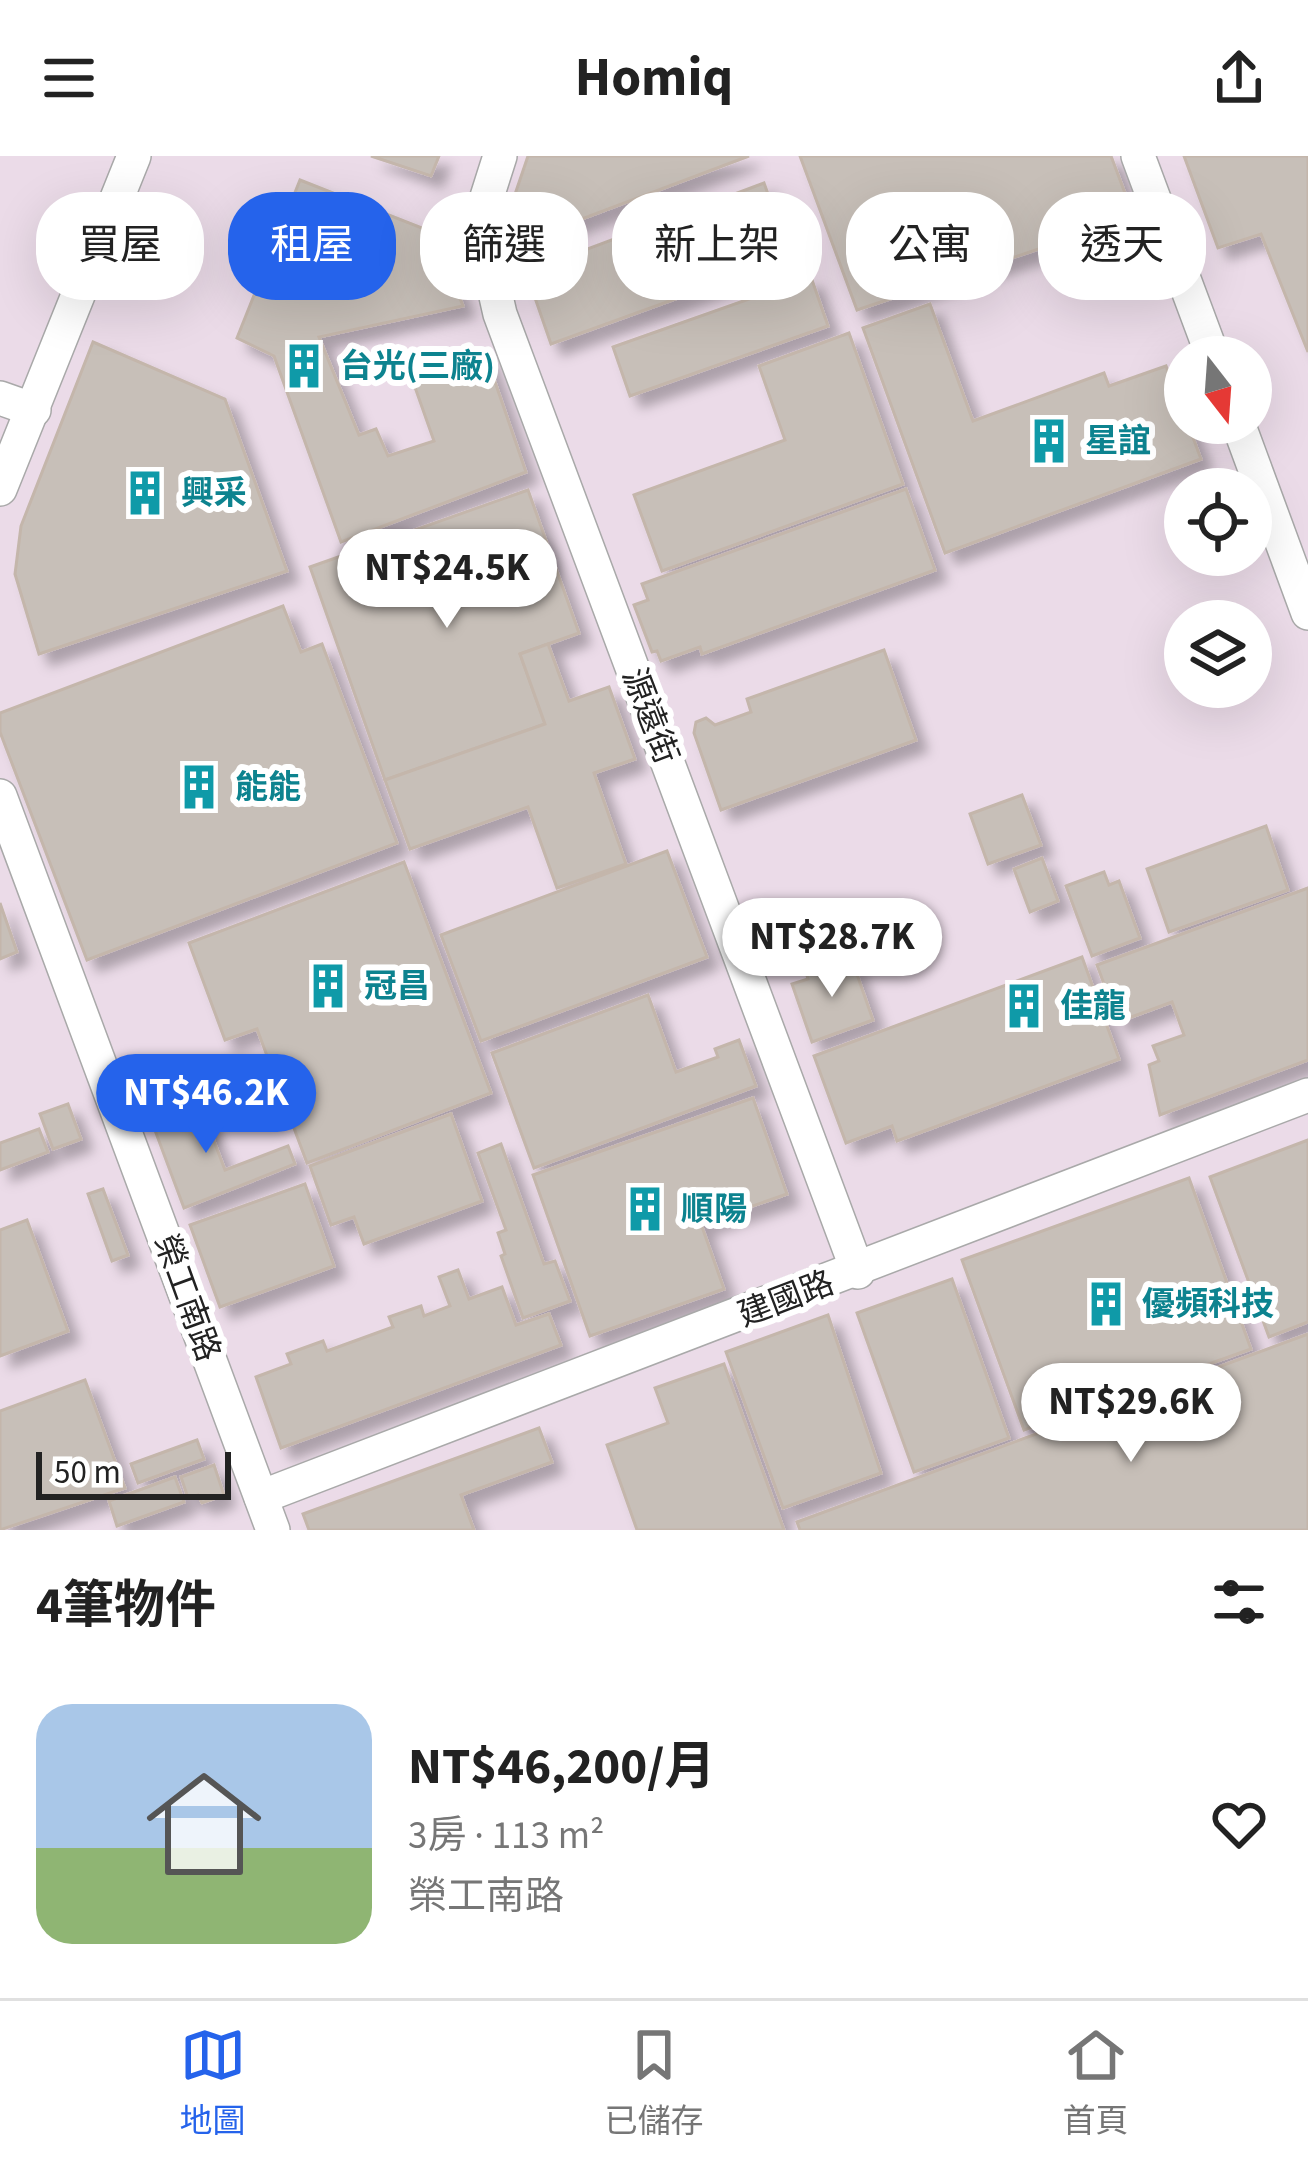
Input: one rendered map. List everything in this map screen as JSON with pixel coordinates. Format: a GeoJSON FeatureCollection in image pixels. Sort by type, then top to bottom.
{"type":"FeatureCollection","features":[{"type":"Feature","properties":{"kind":"street"},"geometry":{"type":"LineString","coordinates":[[0,488],[134,156]]}},
{"type":"Feature","properties":{"kind":"street","name":"源遠街"},"geometry":{"type":"LineString","coordinates":[[500,156],[479,223],[500,314],[858,1272]]}},
{"type":"Feature","properties":{"kind":"street"},"geometry":{"type":"LineString","coordinates":[[1138,156],[1206,336]]}},
{"type":"Feature","properties":{"kind":"street"},"geometry":{"type":"LineString","coordinates":[[0,398],[34,410]]}},
{"type":"Feature","properties":{"kind":"street"},"geometry":{"type":"LineString","coordinates":[[1247,444],[1300,566],[1308,613]]}},
{"type":"Feature","properties":{"kind":"street","name":"榮工南路"},"geometry":{"type":"LineString","coordinates":[[0,796],[273,1530]]}},
{"type":"Feature","properties":{"kind":"street","name":"建國路"},"geometry":{"type":"LineString","coordinates":[[261,1497],[858,1272],[1308,1095]]}},
{"type":"Feature","properties":{"kind":"shaded area"},"geometry":{"type":"Polygon","coordinates":[[[0,156],[1308,156],[1308,1530],[0,1530],[0,156]]]}},
{"type":"Feature","properties":{"kind":"building"},"geometry":{"type":"Polygon","coordinates":[[[371,156],[439,156],[431,176],[371,156]]]}},
{"type":"Feature","properties":{"kind":"building"},"geometry":{"type":"Polygon","coordinates":[[[528,156],[749,156],[654,192],[612,192],[612,208],[588,217],[588,192],[516,192],[528,156]]]}},
{"type":"Feature","properties":{"kind":"building"},"geometry":{"type":"Polygon","coordinates":[[[800,156],[1111,156],[1125,192],[1038,192],[1038,249],[1014,257],[1014,192],[846,192],[846,280],[822,215],[822,192],[813,192],[800,156]]]}},
{"type":"Feature","properties":{"kind":"building"},"geometry":{"type":"Polygon","coordinates":[[[1184,156],[1308,156],[1308,352],[1261,234],[1218,248],[1206,216],[1206,192],[1197,192],[1184,156]]]}},
{"type":"Feature","properties":{"kind":"building","name":"台光(三廠)"},"geometry":{"type":"Polygon","coordinates":[[[300,180],[331,192],[295,192],[300,180]]]}},
{"type":"Feature","properties":{"kind":"building"},"geometry":{"type":"Polygon","coordinates":[[[764,183],[767,192],[740,192],[764,183]]]}},
{"type":"Feature","properties":{"kind":"building","name":"台光(三廠)"},"geometry":{"type":"Polygon","coordinates":[[[396,218],[420,227],[420,300],[461,300],[463,306],[319,337],[359,435],[376,429],[388,456],[434,441],[411,376],[484,350],[526,472],[341,542],[274,356],[237,338],[252,300],[396,300],[396,218]]]}},
{"type":"Feature","properties":{"kind":"building"},"geometry":{"type":"Polygon","coordinates":[[[612,240],[612,300],[672,300],[551,344],[536,300],[588,300],[588,249],[612,240]]]}},
{"type":"Feature","properties":{"kind":"building"},"geometry":{"type":"Polygon","coordinates":[[[746,300],[819,300],[828,326],[630,396],[613,347],[746,300]]]}},
{"type":"Feature","properties":{"kind":"building"},"geometry":{"type":"Polygon","coordinates":[[[853,300],[887,300],[857,310],[853,300]]]}},
{"type":"Feature","properties":{"kind":"building","name":"星誼"},"geometry":{"type":"Polygon","coordinates":[[[930,304],[973,421],[1104,373],[1109,386],[1164,367],[1164,444],[1195,444],[1201,459],[1164,468],[1164,473],[945,553],[863,328],[930,304]]]}},
{"type":"Feature","properties":{"kind":"building"},"geometry":{"type":"Polygon","coordinates":[[[849,333],[903,484],[662,571],[634,495],[785,440],[759,366],[849,333]]]}},
{"type":"Feature","properties":{"kind":"building","name":"興采"},"geometry":{"type":"Polygon","coordinates":[[[93,342],[225,399],[287,571],[39,654],[15,574],[21,526],[93,342]]]}},
{"type":"Feature","properties":{"kind":"building"},"geometry":{"type":"Polygon","coordinates":[[[906,489],[935,570],[702,654],[700,647],[661,661],[657,651],[652,652],[634,605],[648,600],[642,584],[906,489]]]}},
{"type":"Feature","properties":{"kind":"building"},"geometry":{"type":"Polygon","coordinates":[[[528,490],[579,633],[520,654],[545,724],[385,780],[310,567],[528,490]]]}},
{"type":"Feature","properties":{"kind":"building","name":"能能"},"geometry":{"type":"Polygon","coordinates":[[[283,606],[301,652],[322,644],[397,843],[87,960],[0,732],[0,713],[283,606]]]}},
{"type":"Feature","properties":{"kind":"building"},"geometry":{"type":"Polygon","coordinates":[[[548,644],[569,701],[609,687],[635,759],[594,773],[626,864],[557,888],[528,807],[410,849],[385,780],[545,724],[520,654],[548,644]]]}},
{"type":"Feature","properties":{"kind":"building"},"geometry":{"type":"Polygon","coordinates":[[[884,650],[916,740],[721,810],[694,733],[696,722],[706,718],[715,725],[751,712],[747,699],[884,650]]]}},
{"type":"Feature","properties":{"kind":"building"},"geometry":{"type":"Polygon","coordinates":[[[1022,795],[1041,845],[988,864],[970,814],[1022,795]]]}},
{"type":"Feature","properties":{"kind":"building"},"geometry":{"type":"Polygon","coordinates":[[[1266,826],[1288,890],[1169,932],[1147,869],[1266,826]]]}},
{"type":"Feature","properties":{"kind":"building"},"geometry":{"type":"Polygon","coordinates":[[[667,851],[707,957],[481,1041],[441,935],[667,851]]]}},
{"type":"Feature","properties":{"kind":"building"},"geometry":{"type":"Polygon","coordinates":[[[1042,858],[1058,901],[1030,912],[1014,869],[1042,858]]]}},
{"type":"Feature","properties":{"kind":"building","name":"冠昌"},"geometry":{"type":"Polygon","coordinates":[[[404,862],[491,1093],[307,1163],[257,1029],[225,1040],[189,943],[404,862]]]}},
{"type":"Feature","properties":{"kind":"building"},"geometry":{"type":"Polygon","coordinates":[[[1104,872],[1109,885],[1119,881],[1140,938],[1092,956],[1066,886],[1104,872]]]}},
{"type":"Feature","properties":{"kind":"building"},"geometry":{"type":"Polygon","coordinates":[[[1308,888],[1308,1060],[1160,1115],[1149,1065],[1159,1061],[1153,1046],[1184,1035],[1172,1002],[1118,1022],[1097,965],[1308,888]]]}},
{"type":"Feature","properties":{"kind":"building"},"geometry":{"type":"Polygon","coordinates":[[[0,903],[17,952],[0,959],[0,903]]]}},
{"type":"Feature","properties":{"kind":"building","name":"佳龍"},"geometry":{"type":"Polygon","coordinates":[[[1082,957],[1119,1059],[897,1141],[892,1126],[846,1143],[814,1056],[1082,957]]]}},
{"type":"Feature","properties":{"kind":"building"},"geometry":{"type":"Polygon","coordinates":[[[830,960],[833,970],[853,963],[873,1020],[812,1042],[792,984],[808,979],[805,969],[830,960]]]}},
{"type":"Feature","properties":{"kind":"building"},"geometry":{"type":"Polygon","coordinates":[[[648,995],[676,1072],[718,1057],[715,1049],[739,1040],[756,1086],[534,1168],[492,1053],[648,995]]]}},
{"type":"Feature","properties":{"kind":"building","name":"順陽"},"geometry":{"type":"Polygon","coordinates":[[[753,1098],[787,1194],[701,1224],[724,1289],[590,1336],[533,1175],[753,1098]]]}},
{"type":"Feature","properties":{"kind":"building"},"geometry":{"type":"Polygon","coordinates":[[[198,1099],[225,1170],[288,1146],[295,1164],[184,1208],[150,1117],[198,1099]]]}},
{"type":"Feature","properties":{"kind":"building"},"geometry":{"type":"Polygon","coordinates":[[[68,1104],[81,1139],[53,1149],[40,1114],[68,1104]]]}},
{"type":"Feature","properties":{"kind":"building"},"geometry":{"type":"Polygon","coordinates":[[[451,1114],[482,1201],[364,1244],[354,1217],[331,1225],[310,1166],[451,1114]]]}},
{"type":"Feature","properties":{"kind":"building"},"geometry":{"type":"Polygon","coordinates":[[[39,1129],[48,1152],[0,1170],[0,1143],[39,1129]]]}},
{"type":"Feature","properties":{"kind":"building"},"geometry":{"type":"Polygon","coordinates":[[[1308,1140],[1308,1322],[1269,1337],[1210,1177],[1308,1140]]]}},
{"type":"Feature","properties":{"kind":"building"},"geometry":{"type":"Polygon","coordinates":[[[501,1144],[544,1264],[555,1261],[570,1301],[523,1318],[501,1256],[505,1254],[498,1233],[506,1230],[478,1153],[501,1144]]]}},
{"type":"Feature","properties":{"kind":"building","name":"優頻科技"},"geometry":{"type":"Polygon","coordinates":[[[1189,1178],[1251,1349],[1024,1430],[962,1260],[1189,1178]]]}},
{"type":"Feature","properties":{"kind":"building"},"geometry":{"type":"Polygon","coordinates":[[[305,1184],[334,1266],[220,1307],[190,1225],[305,1184]]]}},
{"type":"Feature","properties":{"kind":"building"},"geometry":{"type":"Polygon","coordinates":[[[103,1189],[128,1255],[112,1261],[88,1194],[103,1189]]]}},
{"type":"Feature","properties":{"kind":"building"},"geometry":{"type":"Polygon","coordinates":[[[27,1220],[68,1331],[0,1356],[0,1230],[27,1220]]]}},
{"type":"Feature","properties":{"kind":"building"},"geometry":{"type":"Polygon","coordinates":[[[458,1270],[469,1299],[502,1287],[516,1325],[549,1314],[561,1345],[281,1448],[256,1377],[291,1364],[287,1354],[323,1341],[327,1351],[393,1327],[389,1317],[421,1306],[424,1316],[450,1306],[439,1277],[458,1270]]]}},
{"type":"Feature","properties":{"kind":"building"},"geometry":{"type":"Polygon","coordinates":[[[952,1279],[1009,1438],[914,1472],[857,1313],[952,1279]]]}},
{"type":"Feature","properties":{"kind":"building"},"geometry":{"type":"Polygon","coordinates":[[[828,1315],[881,1473],[783,1508],[726,1352],[828,1315]]]}},
{"type":"Feature","properties":{"kind":"building"},"geometry":{"type":"Polygon","coordinates":[[[1308,1334],[1308,1530],[800,1530],[797,1522],[1308,1334]]]}},
{"type":"Feature","properties":{"kind":"building"},"geometry":{"type":"Polygon","coordinates":[[[724,1364],[784,1530],[637,1530],[607,1445],[668,1423],[655,1388],[724,1364]]]}},
{"type":"Feature","properties":{"kind":"building"},"geometry":{"type":"Polygon","coordinates":[[[85,1380],[125,1488],[0,1530],[0,1411],[85,1380]]]}},
{"type":"Feature","properties":{"kind":"building"},"geometry":{"type":"Polygon","coordinates":[[[539,1428],[552,1462],[461,1495],[474,1530],[309,1530],[303,1514],[539,1428]]]}},
{"type":"Feature","properties":{"kind":"building"},"geometry":{"type":"Polygon","coordinates":[[[197,1440],[204,1459],[138,1483],[131,1464],[197,1440]]]}},
{"type":"Feature","properties":{"kind":"building"},"geometry":{"type":"Polygon","coordinates":[[[214,1465],[224,1495],[202,1503],[198,1495],[188,1498],[181,1477],[214,1465]]]}},
{"type":"Feature","properties":{"kind":"building"},"geometry":{"type":"Polygon","coordinates":[[[175,1477],[184,1502],[117,1526],[109,1501],[175,1477]]]}},
{"type":"Feature","properties":{"kind":"place","name":"台光(三廠)"},"geometry":{"type":"Point","coordinates":[304,366]}},
{"type":"Feature","properties":{"kind":"place","name":"星誼"},"geometry":{"type":"Point","coordinates":[1049,441]}},
{"type":"Feature","properties":{"kind":"place","name":"興采"},"geometry":{"type":"Point","coordinates":[145,493]}},
{"type":"Feature","properties":{"kind":"place","name":"能能"},"geometry":{"type":"Point","coordinates":[199,787]}},
{"type":"Feature","properties":{"kind":"place","name":"冠昌"},"geometry":{"type":"Point","coordinates":[328,986]}},
{"type":"Feature","properties":{"kind":"place","name":"佳龍"},"geometry":{"type":"Point","coordinates":[1024,1006]}},
{"type":"Feature","properties":{"kind":"place","name":"順陽"},"geometry":{"type":"Point","coordinates":[645,1209]}},
{"type":"Feature","properties":{"kind":"place","name":"優頻科技"},"geometry":{"type":"Point","coordinates":[1106,1304]}}]}
